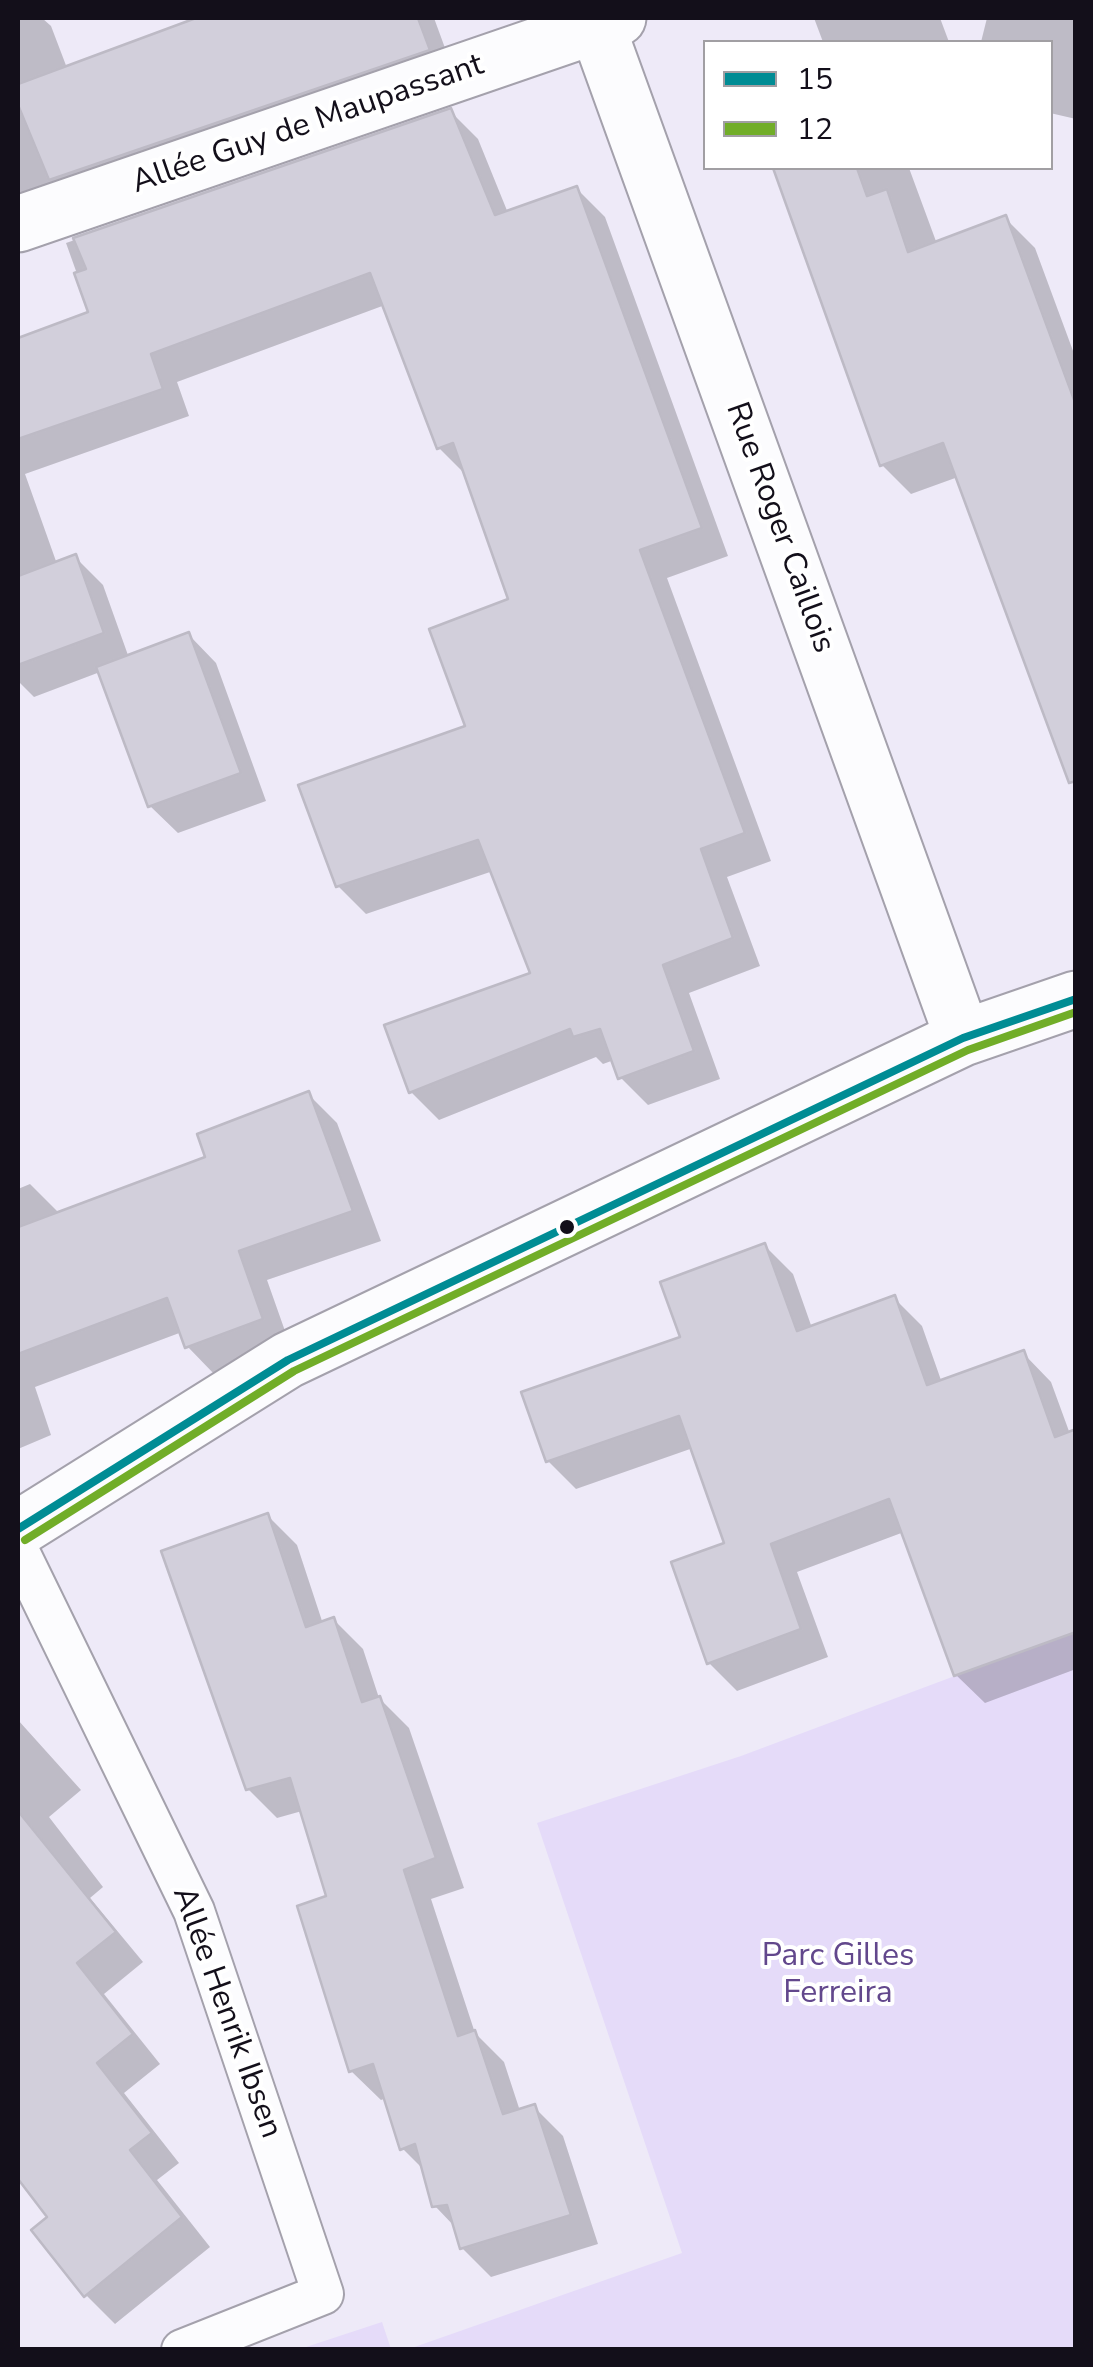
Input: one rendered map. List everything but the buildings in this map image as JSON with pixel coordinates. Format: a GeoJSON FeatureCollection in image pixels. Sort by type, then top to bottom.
{"type":"FeatureCollection","features":[{"type":"Feature","properties":{"kind":"street","name":"Allée Guy de Maupassant"},"geometry":{"type":"LineString","coordinates":[[18,224],[603,21]]}},
{"type":"Feature","properties":{"kind":"street","name":"Rue Roger Caillois"},"geometry":{"type":"LineString","coordinates":[[603,21],[963,1038]]}},
{"type":"Feature","properties":{"kind":"street"},"geometry":{"type":"LineString","coordinates":[[18,1529],[288,1360],[963,1038],[1076,1000]]}},
{"type":"Feature","properties":{"kind":"lane","name":"Allée Henrik Ibsen"},"geometry":{"type":"LineString","coordinates":[[18,1550],[194,1911],[323,2294],[182,2350]]}},
{"type":"Feature","properties":{"kind":"green space","name":"Parc Gilles Ferreira"},"geometry":{"type":"Polygon","coordinates":[[[1075,1631],[1075,2349],[406,2350],[682,2253],[537,1823],[741,1756],[1075,1631]]]}},
{"type":"Feature","properties":{"kind":"green space"},"geometry":{"type":"Polygon","coordinates":[[[382,2322],[391,2349],[300,2349],[382,2322]]]}},
{"type":"Feature","properties":{"kind":"transit line","name":"15"},"geometry":{"type":"LineString","coordinates":[[18,1529],[288,1360],[963,1038],[1076,999]]}},
{"type":"Feature","properties":{"kind":"transit line","name":"12"},"geometry":{"type":"LineString","coordinates":[[25,1540],[294,1371],[968,1050],[1076,1012]]}}]}
